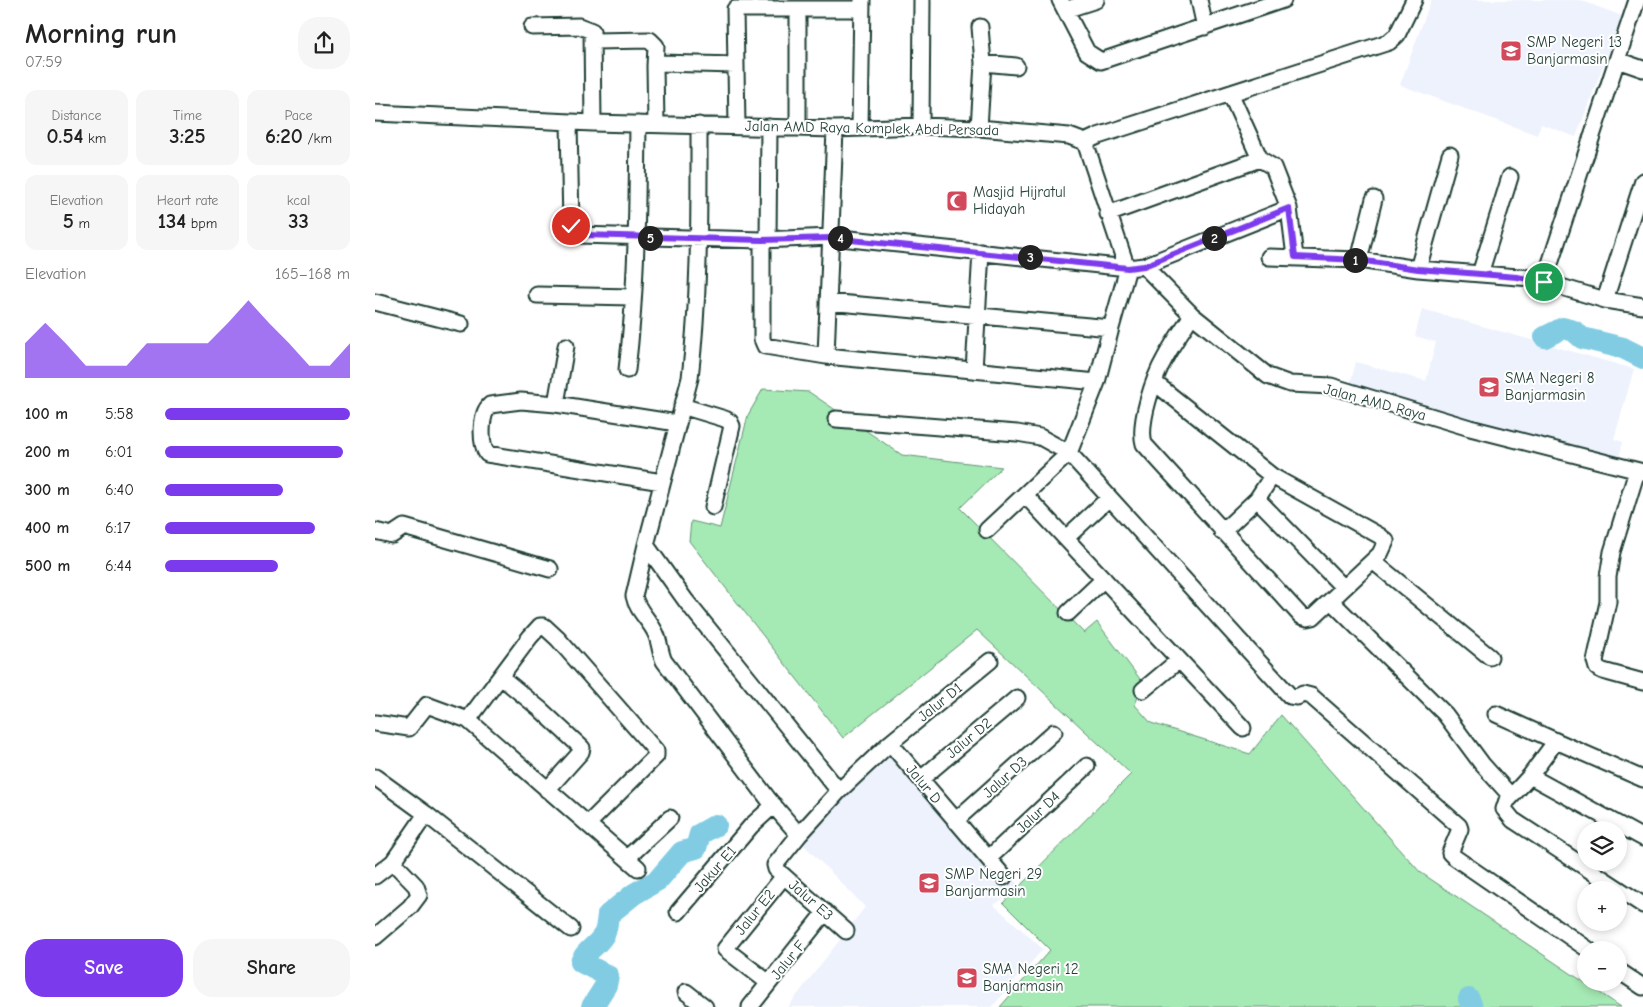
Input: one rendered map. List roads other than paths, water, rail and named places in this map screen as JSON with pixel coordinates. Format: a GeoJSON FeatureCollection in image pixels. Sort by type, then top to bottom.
{"type":"FeatureCollection","features":[{"type":"Feature","properties":{"kind":"street"},"geometry":{"type":"LineString","coordinates":[[921,126],[922,0]]}},
{"type":"Feature","properties":{"kind":"street"},"geometry":{"type":"LineString","coordinates":[[1095,0],[1063,5],[1087,52],[1101,61],[1283,0]]}},
{"type":"Feature","properties":{"kind":"street"},"geometry":{"type":"LineString","coordinates":[[1199,0],[1205,27]]}},
{"type":"Feature","properties":{"kind":"street"},"geometry":{"type":"LineString","coordinates":[[987,530],[1026,496],[1069,453],[1097,382],[1127,268],[1085,142],[1098,136],[1231,95],[1389,42],[1397,35],[1413,0]]}},
{"type":"Feature","properties":{"kind":"street"},"geometry":{"type":"LineString","coordinates":[[1544,282],[1637,0]]}},
{"type":"Feature","properties":{"kind":"street"},"geometry":{"type":"LineString","coordinates":[[737,126],[735,9],[861,5],[860,128]]}},
{"type":"Feature","properties":{"kind":"street"},"geometry":{"type":"LineString","coordinates":[[798,18],[798,128]]}},
{"type":"Feature","properties":{"kind":"street"},"geometry":{"type":"LineString","coordinates":[[531,27],[587,28],[592,31],[593,123]]}},
{"type":"Feature","properties":{"kind":"street"},"geometry":{"type":"LineString","coordinates":[[979,128],[983,63],[980,28]]}},
{"type":"Feature","properties":{"kind":"street"},"geometry":{"type":"LineString","coordinates":[[593,41],[650,40],[656,46],[656,124]]}},
{"type":"Feature","properties":{"kind":"street"},"geometry":{"type":"LineString","coordinates":[[1617,60],[1643,69]]}},
{"type":"Feature","properties":{"kind":"street"},"geometry":{"type":"LineString","coordinates":[[655,66],[660,63],[735,65]]}},
{"type":"Feature","properties":{"kind":"street"},"geometry":{"type":"LineString","coordinates":[[983,63],[1016,66]]}},
{"type":"Feature","properties":{"kind":"street"},"geometry":{"type":"LineString","coordinates":[[1231,95],[1260,159],[1273,168],[1289,208],[1295,257]]}},
{"type":"Feature","properties":{"kind":"street","name":"Jalan AMD Raya Komplek Abdi Persada"},"geometry":{"type":"LineString","coordinates":[[375,113],[593,123],[769,128],[835,129],[921,126],[979,128],[1069,136],[1085,142]]}},
{"type":"Feature","properties":{"kind":"street"},"geometry":{"type":"LineString","coordinates":[[569,122],[571,226],[573,233],[583,235],[699,240],[831,238],[1127,268],[1144,266],[1289,208]]}},
{"type":"Feature","properties":{"kind":"street"},"geometry":{"type":"LineString","coordinates":[[627,370],[637,237],[638,124]]}},
{"type":"Feature","properties":{"kind":"street"},"geometry":{"type":"LineString","coordinates":[[699,125],[699,240],[693,354],[682,406],[634,596],[636,604],[656,634],[659,650],[664,662],[799,835]]}},
{"type":"Feature","properties":{"kind":"street"},"geometry":{"type":"LineString","coordinates":[[769,128],[762,339],[765,346],[826,356],[1097,382]]}},
{"type":"Feature","properties":{"kind":"street"},"geometry":{"type":"LineString","coordinates":[[826,356],[835,129]]}},
{"type":"Feature","properties":{"kind":"street"},"geometry":{"type":"LineString","coordinates":[[1418,269],[1450,155]]}},
{"type":"Feature","properties":{"kind":"street"},"geometry":{"type":"LineString","coordinates":[[1108,214],[1260,159]]}},
{"type":"Feature","properties":{"kind":"street"},"geometry":{"type":"LineString","coordinates":[[1480,274],[1510,177]]}},
{"type":"Feature","properties":{"kind":"street"},"geometry":{"type":"LineString","coordinates":[[1605,300],[1643,182]]}},
{"type":"Feature","properties":{"kind":"street"},"geometry":{"type":"LineString","coordinates":[[1359,260],[1374,200]]}},
{"type":"Feature","properties":{"kind":"street"},"geometry":{"type":"LineString","coordinates":[[974,370],[981,252]]}},
{"type":"Feature","properties":{"kind":"street"},"geometry":{"type":"LineString","coordinates":[[1269,257],[1359,260],[1418,269],[1544,282],[1605,300],[1643,306]]}},
{"type":"Feature","properties":{"kind":"street","name":"Jalan AMD Raya"},"geometry":{"type":"LineString","coordinates":[[1144,266],[1193,315],[1268,376],[1290,384],[1331,386],[1470,428],[1640,472]]}},
{"type":"Feature","properties":{"kind":"street"},"geometry":{"type":"LineString","coordinates":[[537,295],[633,297]]}},
{"type":"Feature","properties":{"kind":"street"},"geometry":{"type":"LineString","coordinates":[[375,302],[461,324]]}},
{"type":"Feature","properties":{"kind":"street"},"geometry":{"type":"LineString","coordinates":[[828,302],[1111,328]]}},
{"type":"Feature","properties":{"kind":"street"},"geometry":{"type":"LineString","coordinates":[[1155,383],[1271,476],[1380,536],[1385,541],[1385,546],[1374,562],[1313,616],[1308,618],[1301,616],[1222,532],[1144,444],[1142,428],[1155,383],[1163,360],[1193,315]]}},
{"type":"Feature","properties":{"kind":"street"},"geometry":{"type":"LineString","coordinates":[[556,404],[565,346]]}},
{"type":"Feature","properties":{"kind":"street"},"geometry":{"type":"LineString","coordinates":[[662,482],[487,454],[483,445],[484,415],[490,405],[521,401],[556,404],[677,424]]}},
{"type":"Feature","properties":{"kind":"street"},"geometry":{"type":"LineString","coordinates":[[682,406],[730,422],[731,426],[713,507]]}},
{"type":"Feature","properties":{"kind":"street"},"geometry":{"type":"LineString","coordinates":[[836,419],[1017,432],[1040,437],[1069,453],[1290,696],[1303,694],[1311,696],[1459,826],[1460,829],[1450,853],[1453,857],[1577,942]]}},
{"type":"Feature","properties":{"kind":"street"},"geometry":{"type":"LineString","coordinates":[[1640,472],[1612,552],[1607,577],[1607,602],[1595,661],[1597,668],[1603,671],[1643,682]]}},
{"type":"Feature","properties":{"kind":"street"},"geometry":{"type":"LineString","coordinates":[[1222,532],[1257,499],[1271,476]]}},
{"type":"Feature","properties":{"kind":"street"},"geometry":{"type":"LineString","coordinates":[[1026,496],[1243,728]]}},
{"type":"Feature","properties":{"kind":"street"},"geometry":{"type":"LineString","coordinates":[[1066,538],[1109,498]]}},
{"type":"Feature","properties":{"kind":"street"},"geometry":{"type":"LineString","coordinates":[[1257,499],[1344,588]]}},
{"type":"Feature","properties":{"kind":"street"},"geometry":{"type":"LineString","coordinates":[[375,531],[392,535],[404,527],[550,569]]}},
{"type":"Feature","properties":{"kind":"street"},"geometry":{"type":"LineString","coordinates":[[646,545],[686,600],[839,791],[890,743]]}},
{"type":"Feature","properties":{"kind":"street"},"geometry":{"type":"LineString","coordinates":[[1374,562],[1490,657]]}},
{"type":"Feature","properties":{"kind":"street"},"geometry":{"type":"LineString","coordinates":[[1068,613],[1104,579]]}},
{"type":"Feature","properties":{"kind":"street"},"geometry":{"type":"LineString","coordinates":[[1331,601],[1445,714],[1482,764],[1509,794],[1509,799]]}},
{"type":"Feature","properties":{"kind":"street"},"geometry":{"type":"LineString","coordinates":[[468,720],[530,637],[539,626],[544,626],[656,751],[656,756],[588,824]]}},
{"type":"Feature","properties":{"kind":"street"},"geometry":{"type":"LineString","coordinates":[[1143,690],[1179,660]]}},
{"type":"Feature","properties":{"kind":"street","name":"Jalur D1"},"geometry":{"type":"LineString","coordinates":[[890,743],[990,661]]}},
{"type":"Feature","properties":{"kind":"street"},"geometry":{"type":"LineString","coordinates":[[501,677],[540,709],[581,748],[581,752],[547,790]]}},
{"type":"Feature","properties":{"kind":"street","name":"Jalur D2"},"geometry":{"type":"LineString","coordinates":[[921,779],[1017,698]]}},
{"type":"Feature","properties":{"kind":"street"},"geometry":{"type":"LineString","coordinates":[[375,723],[409,728],[427,706],[468,720],[632,863],[670,818]]}},
{"type":"Feature","properties":{"kind":"street"},"geometry":{"type":"LineString","coordinates":[[1495,714],[1643,778]]}},
{"type":"Feature","properties":{"kind":"street","name":"Jalur D3"},"geometry":{"type":"LineString","coordinates":[[955,821],[1054,732]]}},
{"type":"Feature","properties":{"kind":"street"},"geometry":{"type":"LineString","coordinates":[[1556,741],[1530,776],[1509,799],[1504,809],[1513,820],[1643,905]]}},
{"type":"Feature","properties":{"kind":"street","name":"Jalur D"},"geometry":{"type":"LineString","coordinates":[[890,743],[1004,877]]}},
{"type":"Feature","properties":{"kind":"street","name":"Jalur D4"},"geometry":{"type":"LineString","coordinates":[[989,858],[1087,766]]}},
{"type":"Feature","properties":{"kind":"street"},"geometry":{"type":"LineString","coordinates":[[1530,776],[1643,838]]}},
{"type":"Feature","properties":{"kind":"street"},"geometry":{"type":"LineString","coordinates":[[375,778],[426,814],[571,928]]}},
{"type":"Feature","properties":{"kind":"street","name":"Jalur E2"},"geometry":{"type":"LineString","coordinates":[[769,983],[725,949],[780,872],[775,865],[839,791]]}},
{"type":"Feature","properties":{"kind":"street","name":"Jakur E1"},"geometry":{"type":"LineString","coordinates":[[678,912],[751,826],[774,805]]}},
{"type":"Feature","properties":{"kind":"street"},"geometry":{"type":"LineString","coordinates":[[375,876],[393,862],[426,814]]}},
{"type":"Feature","properties":{"kind":"street"},"geometry":{"type":"LineString","coordinates":[[375,936],[410,907],[419,895],[416,886],[393,862]]}},
{"type":"Feature","properties":{"kind":"street","name":"Jalur E3"},"geometry":{"type":"LineString","coordinates":[[780,872],[846,931]]}},
{"type":"Feature","properties":{"kind":"street","name":"Jalur F"},"geometry":{"type":"LineString","coordinates":[[750,1007],[825,912]]}},
{"type":"Feature","properties":{"kind":"street"},"geometry":{"type":"LineString","coordinates":[[1627,976],[1643,987]]}},
{"type":"Feature","properties":{"kind":"street"},"geometry":{"type":"LineString","coordinates":[[686,992],[705,1007]]}},
{"type":"Feature","properties":{"kind":"waterway"},"geometry":{"type":"LineString","coordinates":[[1545,337],[1563,328],[1574,331],[1582,338],[1623,348],[1643,358]]}},
{"type":"Feature","properties":{"kind":"waterway"},"geometry":{"type":"LineString","coordinates":[[592,1007],[606,985],[608,976],[581,962],[603,936],[608,915],[634,894],[658,880],[682,852],[696,848],[700,834],[716,825]]}},
{"type":"Feature","properties":{"kind":"waterway"},"geometry":{"type":"LineString","coordinates":[[1469,999],[1472,1007]]}},
{"type":"Feature","properties":{"kind":"place","name":"SMP Negeri 13 Banjarmasin"},"geometry":{"type":"Point","coordinates":[1511,51]}},
{"type":"Feature","properties":{"kind":"place","name":"Masjid Hijratul Hidayah"},"geometry":{"type":"Point","coordinates":[957,201]}},
{"type":"Feature","properties":{"kind":"place","name":"SMA Negeri 8 Banjarmasin"},"geometry":{"type":"Point","coordinates":[1489,387]}},
{"type":"Feature","properties":{"kind":"place","name":"SMP Negeri 29 Banjarmasin"},"geometry":{"type":"Point","coordinates":[929,883]}},
{"type":"Feature","properties":{"kind":"place","name":"SMA Negeri 12 Banjarmasin"},"geometry":{"type":"Point","coordinates":[967,978]}}]}
